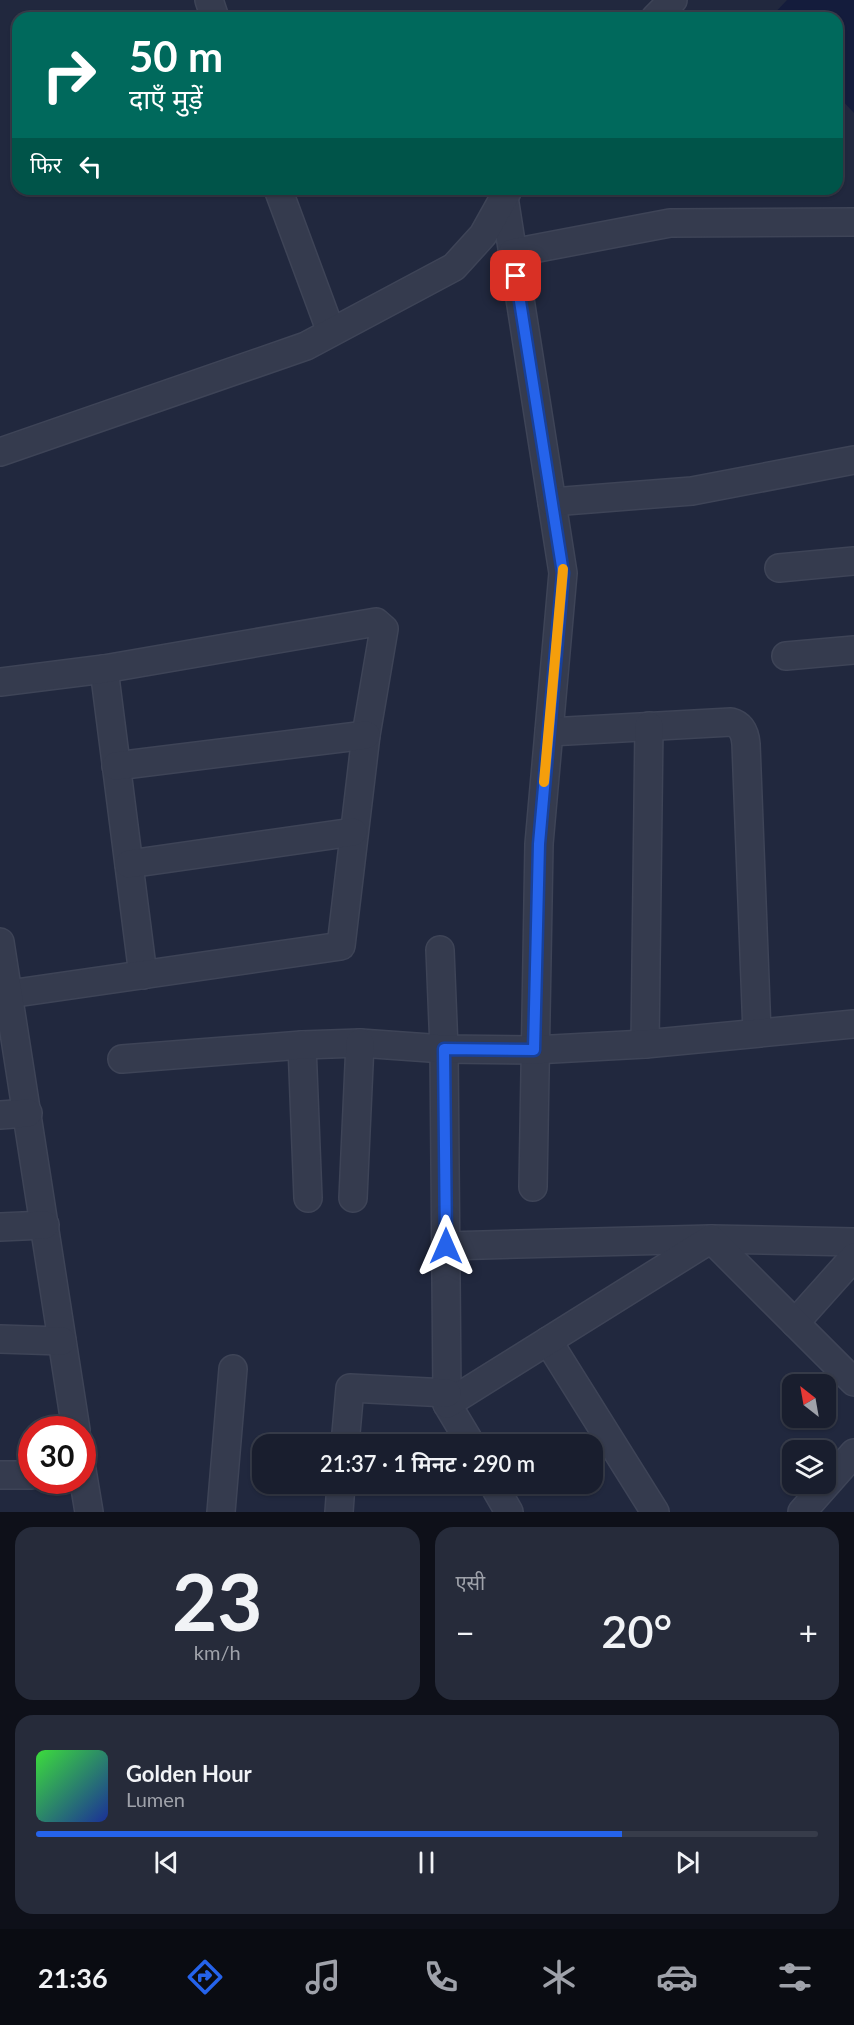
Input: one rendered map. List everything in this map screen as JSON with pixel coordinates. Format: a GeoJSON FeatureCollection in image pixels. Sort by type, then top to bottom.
{"type":"FeatureCollection","features":[{"type":"Feature","properties":{"kind":"street"},"geometry":{"type":"LineString","coordinates":[[661,12],[673,0]]}},
{"type":"Feature","properties":{"kind":"street"},"geometry":{"type":"LineString","coordinates":[[280,195],[331,332]]}},
{"type":"Feature","properties":{"kind":"street"},"geometry":{"type":"LineString","coordinates":[[0,452],[306,346],[454,267],[483,235],[506,195]]}},
{"type":"Feature","properties":{"kind":"street"},"geometry":{"type":"LineString","coordinates":[[507,195],[512,253],[563,573],[539,844],[533,1187]]}},
{"type":"Feature","properties":{"kind":"street"},"geometry":{"type":"LineString","coordinates":[[512,253],[670,223],[854,222]]}},
{"type":"Feature","properties":{"kind":"street"},"geometry":{"type":"LineString","coordinates":[[552,502],[692,491],[854,460]]}},
{"type":"Feature","properties":{"kind":"street"},"geometry":{"type":"LineString","coordinates":[[778,568],[854,561]]}},
{"type":"Feature","properties":{"kind":"street"},"geometry":{"type":"LineString","coordinates":[[0,682],[104,669],[376,622],[383,627],[384,633],[366,735],[341,946],[143,975],[5,983]]}},
{"type":"Feature","properties":{"kind":"street"},"geometry":{"type":"LineString","coordinates":[[786,656],[854,650]]}},
{"type":"Feature","properties":{"kind":"street"},"geometry":{"type":"LineString","coordinates":[[104,669],[143,975]]}},
{"type":"Feature","properties":{"kind":"street"},"geometry":{"type":"LineString","coordinates":[[549,732],[730,722],[737,724],[745,735],[757,1033]]}},
{"type":"Feature","properties":{"kind":"street"},"geometry":{"type":"LineString","coordinates":[[645,1044],[649,726]]}},
{"type":"Feature","properties":{"kind":"street"},"geometry":{"type":"LineString","coordinates":[[116,766],[366,735]]}},
{"type":"Feature","properties":{"kind":"street"},"geometry":{"type":"LineString","coordinates":[[129,864],[353,832]]}},
{"type":"Feature","properties":{"kind":"street"},"geometry":{"type":"LineString","coordinates":[[0,942],[74,1416]]}},
{"type":"Feature","properties":{"kind":"street"},"geometry":{"type":"LineString","coordinates":[[441,950],[447,1399],[466,1434]]}},
{"type":"Feature","properties":{"kind":"street"},"geometry":{"type":"LineString","coordinates":[[122,1059],[302,1045],[360,1043],[444,1049],[534,1050],[645,1044],[854,1024]]}},
{"type":"Feature","properties":{"kind":"street"},"geometry":{"type":"LineString","coordinates":[[353,1198],[360,1043]]}},
{"type":"Feature","properties":{"kind":"street"},"geometry":{"type":"LineString","coordinates":[[302,1045],[308,1198]]}},
{"type":"Feature","properties":{"kind":"street"},"geometry":{"type":"LineString","coordinates":[[0,1115],[27,1113]]}},
{"type":"Feature","properties":{"kind":"street"},"geometry":{"type":"LineString","coordinates":[[0,1227],[45,1225]]}},
{"type":"Feature","properties":{"kind":"street"},"geometry":{"type":"LineString","coordinates":[[446,1246],[711,1239],[854,1242]]}},
{"type":"Feature","properties":{"kind":"street"},"geometry":{"type":"LineString","coordinates":[[711,1239],[854,1382]]}},
{"type":"Feature","properties":{"kind":"street"},"geometry":{"type":"LineString","coordinates":[[346,1434],[350,1388],[447,1399],[548,1341],[711,1239]]}},
{"type":"Feature","properties":{"kind":"street"},"geometry":{"type":"LineString","coordinates":[[795,1323],[854,1257]]}},
{"type":"Feature","properties":{"kind":"street"},"geometry":{"type":"LineString","coordinates":[[0,1339],[62,1341]]}},
{"type":"Feature","properties":{"kind":"street"},"geometry":{"type":"LineString","coordinates":[[548,1341],[655,1512]]}},
{"type":"Feature","properties":{"kind":"street"},"geometry":{"type":"LineString","coordinates":[[221,1512],[233,1369]]}},
{"type":"Feature","properties":{"kind":"street"},"geometry":{"type":"LineString","coordinates":[[801,1512],[854,1453]]}},
{"type":"Feature","properties":{"kind":"street"},"geometry":{"type":"LineString","coordinates":[[0,1475],[18,1475]]}},
{"type":"Feature","properties":{"kind":"street"},"geometry":{"type":"LineString","coordinates":[[86,1494],[89,1512]]}},
{"type":"Feature","properties":{"kind":"street"},"geometry":{"type":"LineString","coordinates":[[339,1512],[340,1494]]}},
{"type":"Feature","properties":{"kind":"street"},"geometry":{"type":"LineString","coordinates":[[499,1494],[509,1512]]}},
{"type":"Feature","properties":{"kind":"water"},"geometry":{"type":"Polygon","coordinates":[[[787,0],[854,0],[854,113],[843,101],[843,12],[776,12],[787,0]]]}},
{"type":"Feature","properties":{"kind":"slow traffic"},"geometry":{"type":"LineString","coordinates":[[544,782],[563,569]]}},
{"type":"Feature","properties":{"kind":"route"},"geometry":{"type":"LineString","coordinates":[[446,1246],[444,1049],[534,1050],[539,844],[563,573],[516,276]]}}]}
